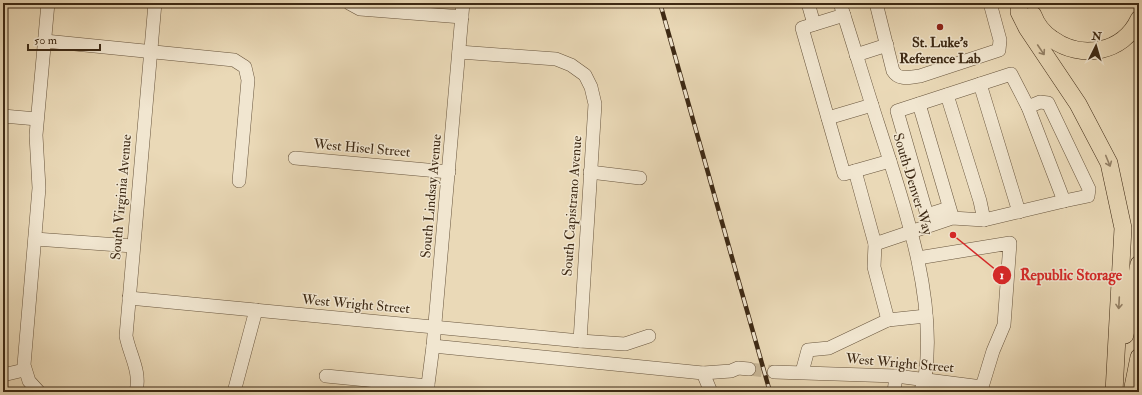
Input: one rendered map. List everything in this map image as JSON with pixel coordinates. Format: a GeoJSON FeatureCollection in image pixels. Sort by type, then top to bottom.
{"type":"FeatureCollection","features":[{"type":"Feature","properties":{"kind":"main road"},"geometry":{"type":"LineString","coordinates":[[1019,3],[1019,12],[1026,28],[1078,104],[1109,163],[1123,228],[1114,392]]}},
{"type":"Feature","properties":{"kind":"main road"},"geometry":{"type":"LineString","coordinates":[[1030,3],[1035,21],[1043,33],[1058,43],[1073,50],[1091,51],[1106,49],[1120,42],[1130,34],[1139,19]]}},
{"type":"Feature","properties":{"kind":"main road"},"geometry":{"type":"LineString","coordinates":[[1114,392],[1139,264]]}},
{"type":"Feature","properties":{"kind":"main road"},"geometry":{"type":"LineString","coordinates":[[1132,392],[1139,357]]}},
{"type":"Feature","properties":{"kind":"street"},"geometry":{"type":"LineString","coordinates":[[39,392],[28,381],[24,370],[24,365],[39,188],[36,135],[37,119],[48,3]]}},
{"type":"Feature","properties":{"kind":"street","name":"South Virginia Avenue"},"geometry":{"type":"LineString","coordinates":[[136,392],[138,374],[126,336],[154,3]]}},
{"type":"Feature","properties":{"kind":"street","name":"South Lindsay Avenue"},"geometry":{"type":"LineString","coordinates":[[428,389],[434,346],[463,3]]}},
{"type":"Feature","properties":{"kind":"street"},"geometry":{"type":"LineString","coordinates":[[808,3],[814,24]]}},
{"type":"Feature","properties":{"kind":"street"},"geometry":{"type":"LineString","coordinates":[[876,3],[893,71],[895,75],[902,78],[920,76],[999,50],[1000,40],[990,3]]}},
{"type":"Feature","properties":{"kind":"street"},"geometry":{"type":"LineString","coordinates":[[349,4],[360,9],[462,17]]}},
{"type":"Feature","properties":{"kind":"street"},"geometry":{"type":"LineString","coordinates":[[842,9],[814,24],[802,28],[844,174],[890,161]]}},
{"type":"Feature","properties":{"kind":"street","name":"South Denver Way"},"geometry":{"type":"LineString","coordinates":[[842,9],[912,232],[918,258],[926,316],[927,340],[925,379],[920,392]]}},
{"type":"Feature","properties":{"kind":"street"},"geometry":{"type":"LineString","coordinates":[[45,41],[234,60],[245,67],[248,80],[239,182]]}},
{"type":"Feature","properties":{"kind":"street"},"geometry":{"type":"LineString","coordinates":[[856,55],[887,45]]}},
{"type":"Feature","properties":{"kind":"street","name":"South Capistrano Avenue"},"geometry":{"type":"LineString","coordinates":[[459,52],[556,59],[571,65],[585,75],[592,87],[595,104],[580,341]]}},
{"type":"Feature","properties":{"kind":"street"},"geometry":{"type":"LineString","coordinates":[[1028,107],[1040,102],[1048,103],[1089,190],[1088,196],[984,220],[951,213],[927,215],[897,111],[1011,74],[1028,107],[1064,201]]}},
{"type":"Feature","properties":{"kind":"street"},"geometry":{"type":"LineString","coordinates":[[980,84],[1018,212]]}},
{"type":"Feature","properties":{"kind":"street"},"geometry":{"type":"LineString","coordinates":[[947,95],[980,201],[984,220]]}},
{"type":"Feature","properties":{"kind":"street"},"geometry":{"type":"LineString","coordinates":[[919,104],[951,213]]}},
{"type":"Feature","properties":{"kind":"street"},"geometry":{"type":"LineString","coordinates":[[828,118],[872,105]]}},
{"type":"Feature","properties":{"kind":"street"},"geometry":{"type":"LineString","coordinates":[[3,116],[37,119]]}},
{"type":"Feature","properties":{"kind":"street","name":"West Hisel Street"},"geometry":{"type":"LineString","coordinates":[[295,158],[449,172]]}},
{"type":"Feature","properties":{"kind":"street"},"geometry":{"type":"LineString","coordinates":[[855,171],[875,244],[874,267],[888,320]]}},
{"type":"Feature","properties":{"kind":"street"},"geometry":{"type":"LineString","coordinates":[[590,172],[640,178]]}},
{"type":"Feature","properties":{"kind":"street"},"geometry":{"type":"LineString","coordinates":[[875,244],[912,232],[951,213]]}},
{"type":"Feature","properties":{"kind":"street"},"geometry":{"type":"LineString","coordinates":[[35,239],[133,246]]}},
{"type":"Feature","properties":{"kind":"street","name":"West Wright Street"},"geometry":{"type":"LineString","coordinates":[[774,372],[896,376],[982,387],[993,351],[1004,325],[1010,243],[918,258]]}},
{"type":"Feature","properties":{"kind":"street","name":"West Wright Street"},"geometry":{"type":"LineString","coordinates":[[129,298],[580,341],[625,344],[649,336]]}},
{"type":"Feature","properties":{"kind":"street"},"geometry":{"type":"LineString","coordinates":[[234,392],[256,310]]}},
{"type":"Feature","properties":{"kind":"street"},"geometry":{"type":"LineString","coordinates":[[808,372],[808,350],[830,348],[888,320],[926,316]]}},
{"type":"Feature","properties":{"kind":"street"},"geometry":{"type":"LineString","coordinates":[[434,346],[702,373],[731,371],[738,368],[749,369]]}},
{"type":"Feature","properties":{"kind":"street"},"geometry":{"type":"LineString","coordinates":[[3,375],[24,370]]}},
{"type":"Feature","properties":{"kind":"street"},"geometry":{"type":"LineString","coordinates":[[702,373],[711,392]]}},
{"type":"Feature","properties":{"kind":"street"},"geometry":{"type":"LineString","coordinates":[[326,376],[428,389]]}},
{"type":"Feature","properties":{"kind":"street"},"geometry":{"type":"LineString","coordinates":[[894,392],[896,376]]}},
{"type":"Feature","properties":{"kind":"tunnel"},"geometry":{"type":"LineString","coordinates":[[749,369],[774,372]]}},
{"type":"Feature","properties":{"kind":"railway"},"geometry":{"type":"LineString","coordinates":[[660,3],[770,392]]}},
{"type":"Feature","properties":{"kind":"place","name":"St. Luke's Reference Lab"},"geometry":{"type":"Point","coordinates":[940,27]}},
{"type":"Feature","properties":{"kind":"place","name":"Republic Storage"},"geometry":{"type":"Point","coordinates":[953,235]}}]}
